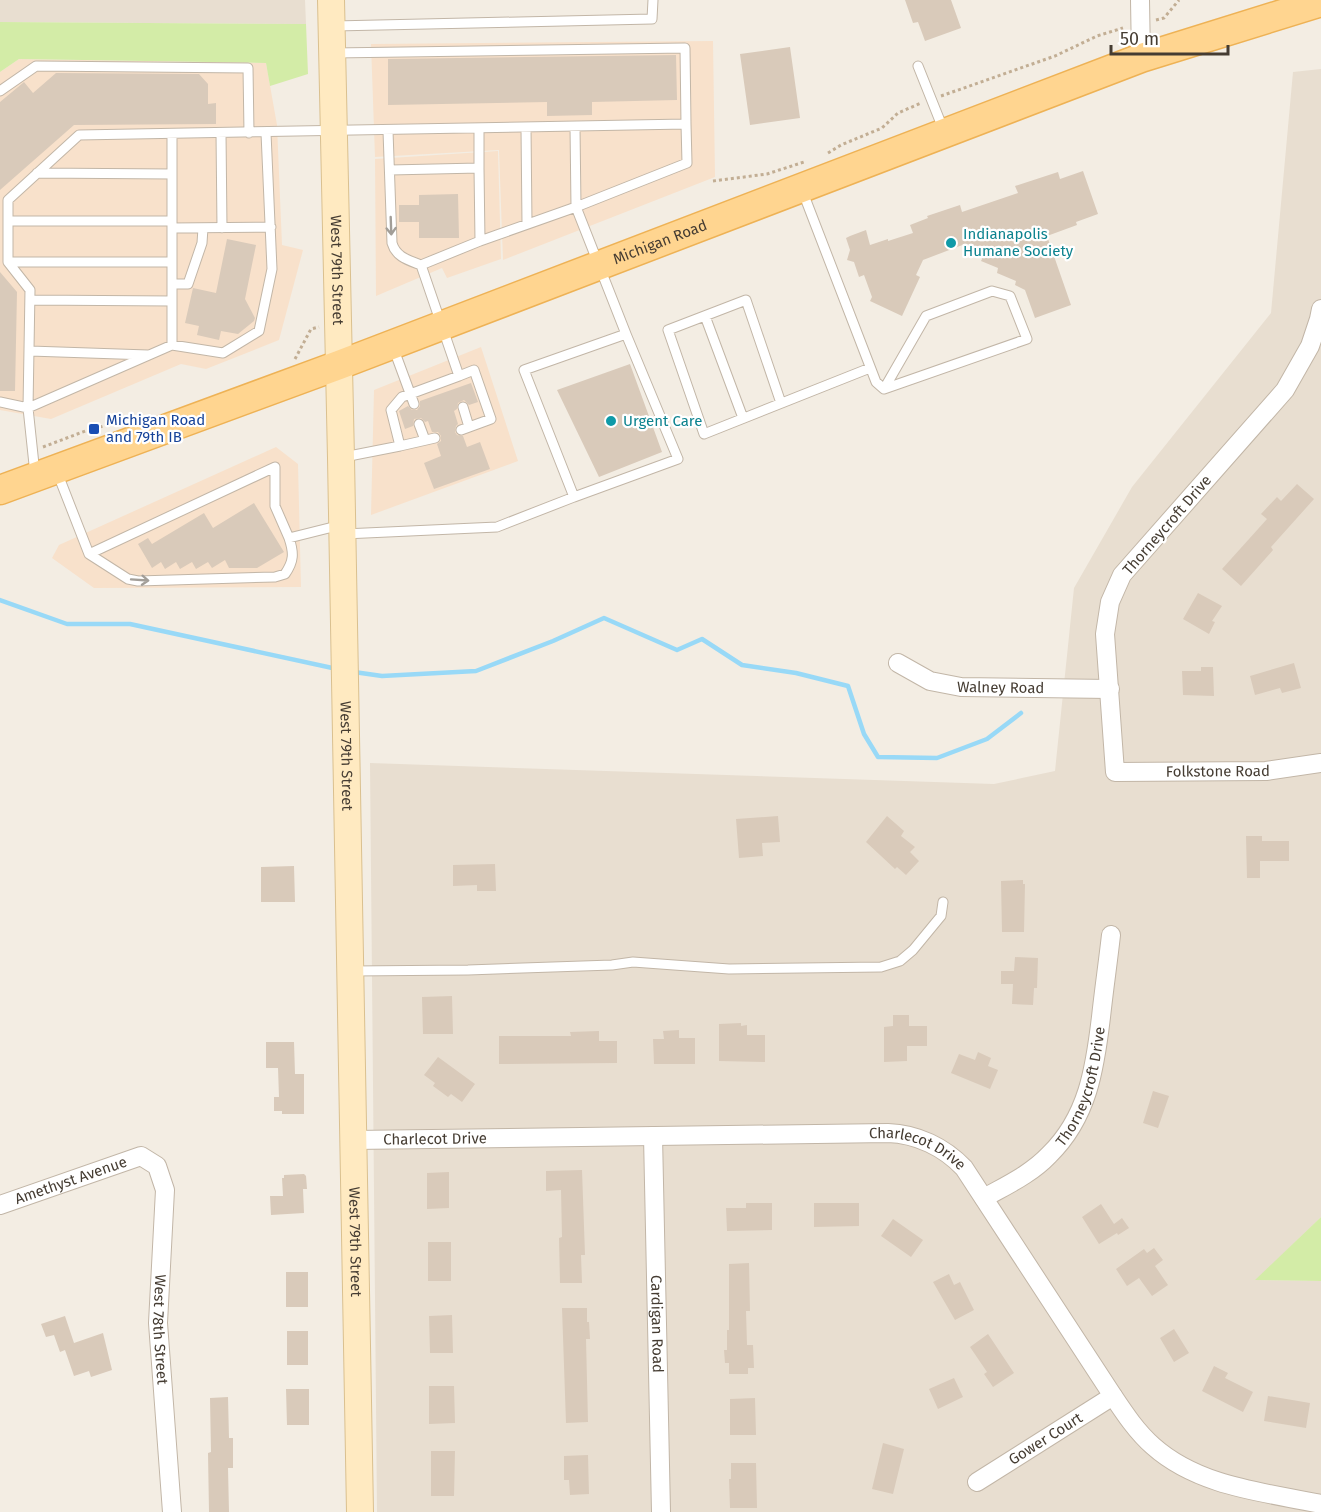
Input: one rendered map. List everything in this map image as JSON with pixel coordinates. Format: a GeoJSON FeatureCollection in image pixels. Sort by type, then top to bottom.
{"type":"FeatureCollection","features":[{"type":"Feature","properties":{"kind":"main road","name":"West 79th Street"},"geometry":{"type":"LineString","coordinates":[[331,0],[360,1512]]}},
{"type":"Feature","properties":{"kind":"main road","name":"Michigan Road"},"geometry":{"type":"LineString","coordinates":[[0,490],[339,365],[1141,58],[1321,2]]}},
{"type":"Feature","properties":{"kind":"street"},"geometry":{"type":"LineString","coordinates":[[1140,0],[1141,58]]}},
{"type":"Feature","properties":{"kind":"street","name":"Thorneycroft Drive"},"geometry":{"type":"LineString","coordinates":[[1115,772],[1106,643],[1107,617],[1114,592],[1122,575],[1285,390],[1310,346],[1320,319],[1321,309]]}},
{"type":"Feature","properties":{"kind":"street","name":"Walney Road"},"geometry":{"type":"LineString","coordinates":[[898,663],[930,681],[961,687],[1110,689]]}},
{"type":"Feature","properties":{"kind":"street","name":"Folkstone Road"},"geometry":{"type":"LineString","coordinates":[[1115,772],[1257,772],[1321,763]]}},
{"type":"Feature","properties":{"kind":"street","name":"Thorneycroft Drive"},"geometry":{"type":"LineString","coordinates":[[984,1198],[1026,1174],[1048,1156],[1065,1138],[1081,1110],[1094,1073],[1111,935]]}},
{"type":"Feature","properties":{"kind":"street","name":"Charlecot Drive"},"geometry":{"type":"LineString","coordinates":[[353,1140],[888,1133],[905,1135],[930,1143],[951,1156],[964,1168],[1132,1424],[1152,1445],[1189,1470],[1222,1483],[1321,1504]]}},
{"type":"Feature","properties":{"kind":"street","name":"Cardigan Road"},"geometry":{"type":"LineString","coordinates":[[653,1136],[661,1512]]}},
{"type":"Feature","properties":{"kind":"street","name":"Amethyst Avenue"},"geometry":{"type":"LineString","coordinates":[[0,1205],[141,1156]]}},
{"type":"Feature","properties":{"kind":"street","name":"West 78th Street"},"geometry":{"type":"LineString","coordinates":[[141,1156],[157,1166],[165,1190],[158,1323],[172,1512]]}},
{"type":"Feature","properties":{"kind":"street","name":"Gower Court"},"geometry":{"type":"LineString","coordinates":[[977,1482],[1113,1396]]}},
{"type":"Feature","properties":{"kind":"lane"},"geometry":{"type":"LineString","coordinates":[[332,26],[652,19],[653,0]]}},
{"type":"Feature","properties":{"kind":"lane"},"geometry":{"type":"LineString","coordinates":[[332,53],[685,48],[687,163],[421,265],[394,252],[388,131]]}},
{"type":"Feature","properties":{"kind":"lane"},"geometry":{"type":"LineString","coordinates":[[0,91],[36,66],[248,68],[249,133]]}},
{"type":"Feature","properties":{"kind":"lane"},"geometry":{"type":"LineString","coordinates":[[918,66],[945,133]]}},
{"type":"Feature","properties":{"kind":"lane"},"geometry":{"type":"LineString","coordinates":[[89,554],[275,468],[275,506],[294,553],[291,565],[285,574],[275,577],[138,581],[128,579],[89,554],[45,473],[28,408],[30,290],[8,262],[8,200],[79,135],[686,124]]}},
{"type":"Feature","properties":{"kind":"lane"},"geometry":{"type":"LineString","coordinates":[[289,538],[342,530],[497,527],[678,459],[576,207],[575,127]]}},
{"type":"Feature","properties":{"kind":"lane"},"geometry":{"type":"LineString","coordinates":[[526,128],[527,224]]}},
{"type":"Feature","properties":{"kind":"lane"},"geometry":{"type":"LineString","coordinates":[[479,129],[480,241]]}},
{"type":"Feature","properties":{"kind":"lane"},"geometry":{"type":"LineString","coordinates":[[221,133],[222,228]]}},
{"type":"Feature","properties":{"kind":"lane"},"geometry":{"type":"LineString","coordinates":[[0,402],[28,408],[172,345],[223,353],[259,331],[272,269],[266,133]]}},
{"type":"Feature","properties":{"kind":"lane"},"geometry":{"type":"LineString","coordinates":[[172,134],[172,345]]}},
{"type":"Feature","properties":{"kind":"lane"},"geometry":{"type":"LineString","coordinates":[[390,170],[479,168]]}},
{"type":"Feature","properties":{"kind":"lane"},"geometry":{"type":"LineString","coordinates":[[37,173],[172,174]]}},
{"type":"Feature","properties":{"kind":"lane"},"geometry":{"type":"LineString","coordinates":[[801,188],[870,368],[876,382],[884,390]]}},
{"type":"Feature","properties":{"kind":"lane"},"geometry":{"type":"LineString","coordinates":[[8,221],[172,224],[203,228],[271,228]]}},
{"type":"Feature","properties":{"kind":"lane"},"geometry":{"type":"LineString","coordinates":[[172,284],[188,284],[202,243],[203,228]]}},
{"type":"Feature","properties":{"kind":"lane"},"geometry":{"type":"LineString","coordinates":[[8,262],[172,262]]}},
{"type":"Feature","properties":{"kind":"lane"},"geometry":{"type":"LineString","coordinates":[[421,265],[456,377],[456,388]]}},
{"type":"Feature","properties":{"kind":"lane"},"geometry":{"type":"LineString","coordinates":[[992,291],[1010,296],[1027,339],[884,390],[926,315],[992,291]]}},
{"type":"Feature","properties":{"kind":"lane"},"geometry":{"type":"LineString","coordinates":[[30,300],[172,302]]}},
{"type":"Feature","properties":{"kind":"lane"},"geometry":{"type":"LineString","coordinates":[[781,403],[746,300],[668,330],[704,434],[870,368]]}},
{"type":"Feature","properties":{"kind":"lane"},"geometry":{"type":"LineString","coordinates":[[705,316],[743,418]]}},
{"type":"Feature","properties":{"kind":"lane"},"geometry":{"type":"LineString","coordinates":[[574,497],[524,370],[626,334]]}},
{"type":"Feature","properties":{"kind":"lane"},"geometry":{"type":"LineString","coordinates":[[392,344],[412,399]]}},
{"type":"Feature","properties":{"kind":"lane"},"geometry":{"type":"LineString","coordinates":[[30,351],[151,355]]}},
{"type":"Feature","properties":{"kind":"lane"},"geometry":{"type":"LineString","coordinates":[[400,446],[391,410],[402,397],[412,399],[432,386],[474,370],[490,419],[465,428],[463,407]]}},
{"type":"Feature","properties":{"kind":"lane"},"geometry":{"type":"LineString","coordinates":[[432,386],[435,396]]}},
{"type":"Feature","properties":{"kind":"lane"},"geometry":{"type":"LineString","coordinates":[[341,458],[430,439],[420,424]]}},
{"type":"Feature","properties":{"kind":"lane"},"geometry":{"type":"LineString","coordinates":[[350,971],[468,970],[612,965],[633,962],[729,969],[881,967],[900,961],[913,950],[941,916],[943,902]]}},
{"type":"Feature","properties":{"kind":"path"},"geometry":{"type":"LineString","coordinates":[[828,153],[882,128],[898,113],[931,99],[1055,56],[1097,36],[1164,18],[1179,0]]}},
{"type":"Feature","properties":{"kind":"path"},"geometry":{"type":"LineString","coordinates":[[713,181],[767,174],[808,160]]}},
{"type":"Feature","properties":{"kind":"shaded area"},"geometry":{"type":"Polygon","coordinates":[[[0,0],[305,0],[306,24],[0,22],[0,0]]]}},
{"type":"Feature","properties":{"kind":"shaded area"},"geometry":{"type":"Polygon","coordinates":[[[713,41],[715,177],[503,260],[499,150],[375,157],[371,44],[713,41]]]}},
{"type":"Feature","properties":{"kind":"shaded area"},"geometry":{"type":"Polygon","coordinates":[[[19,59],[266,63],[277,125],[282,245],[303,250],[279,340],[206,369],[181,364],[51,419],[0,410],[0,72],[19,59]]]}},
{"type":"Feature","properties":{"kind":"shaded area"},"geometry":{"type":"Polygon","coordinates":[[[1321,69],[1321,1217],[1256,1280],[1321,1281],[1321,1512],[377,1512],[370,763],[994,784],[1055,771],[1074,588],[1132,487],[1271,313],[1293,72],[1321,69]]]}},
{"type":"Feature","properties":{"kind":"shaded area"},"geometry":{"type":"Polygon","coordinates":[[[498,151],[501,259],[447,278],[442,268],[376,296],[375,159],[498,151]]]}},
{"type":"Feature","properties":{"kind":"shaded area"},"geometry":{"type":"Polygon","coordinates":[[[481,347],[518,461],[371,515],[374,390],[481,347]]]}},
{"type":"Feature","properties":{"kind":"shaded area"},"geometry":{"type":"Polygon","coordinates":[[[276,447],[298,464],[301,587],[94,588],[52,558],[59,545],[276,447]]]}},
{"type":"Feature","properties":{"kind":"green space"},"geometry":{"type":"Polygon","coordinates":[[[0,22],[306,24],[308,74],[270,86],[266,63],[19,59],[0,72],[0,22]]]}},
{"type":"Feature","properties":{"kind":"green space"},"geometry":{"type":"Polygon","coordinates":[[[1321,1217],[1321,1281],[1255,1280],[1321,1217]]]}},
{"type":"Feature","properties":{"kind":"building"},"geometry":{"type":"Polygon","coordinates":[[[905,0],[951,0],[961,28],[925,41],[918,22],[913,23],[905,0]]]}},
{"type":"Feature","properties":{"kind":"building"},"geometry":{"type":"Polygon","coordinates":[[[790,47],[800,118],[750,125],[740,54],[790,47]]]}},
{"type":"Feature","properties":{"kind":"building"},"geometry":{"type":"Polygon","coordinates":[[[676,55],[677,100],[592,102],[592,115],[547,116],[547,102],[388,105],[388,59],[676,55]]]}},
{"type":"Feature","properties":{"kind":"building"},"geometry":{"type":"Polygon","coordinates":[[[56,73],[199,74],[208,84],[208,104],[216,103],[216,124],[74,125],[0,190],[0,102],[24,82],[33,93],[56,73]]]}},
{"type":"Feature","properties":{"kind":"building","name":"Indianapolis Humane Society"},"geometry":{"type":"Polygon","coordinates":[[[1083,171],[1098,214],[1047,236],[1071,305],[1035,318],[1025,290],[1015,285],[1016,281],[997,273],[998,268],[981,261],[985,253],[965,244],[923,260],[916,275],[920,277],[902,316],[870,301],[872,297],[864,275],[859,277],[854,262],[847,260],[850,250],[846,238],[850,236],[866,230],[870,245],[888,239],[888,241],[913,233],[910,225],[928,218],[927,216],[960,205],[962,212],[1018,193],[1015,186],[1058,172],[1060,179],[1083,171]]]}},
{"type":"Feature","properties":{"kind":"building"},"geometry":{"type":"Polygon","coordinates":[[[458,194],[459,238],[419,238],[419,222],[399,222],[399,205],[419,205],[419,195],[458,194]]]}},
{"type":"Feature","properties":{"kind":"building"},"geometry":{"type":"Polygon","coordinates":[[[227,239],[256,245],[245,299],[255,318],[238,334],[221,331],[219,340],[197,335],[199,326],[185,323],[193,288],[216,293],[227,239]]]}},
{"type":"Feature","properties":{"kind":"building"},"geometry":{"type":"Polygon","coordinates":[[[0,272],[17,292],[15,391],[0,391],[0,272]]]}},
{"type":"Feature","properties":{"kind":"building","name":"Urgent Care"},"geometry":{"type":"Polygon","coordinates":[[[630,364],[662,452],[599,477],[557,390],[630,364]]]}},
{"type":"Feature","properties":{"kind":"building"},"geometry":{"type":"Polygon","coordinates":[[[471,383],[478,402],[469,405],[464,400],[458,403],[454,411],[458,424],[455,432],[463,436],[467,447],[480,442],[490,469],[434,489],[424,463],[441,456],[437,444],[441,441],[441,436],[438,432],[432,432],[428,421],[425,422],[421,418],[414,419],[413,426],[405,429],[399,411],[408,406],[412,410],[417,410],[420,401],[471,383]]]}},
{"type":"Feature","properties":{"kind":"building"},"geometry":{"type":"Polygon","coordinates":[[[1297,484],[1314,499],[1271,547],[1273,550],[1241,586],[1222,569],[1267,519],[1261,514],[1277,497],[1281,501],[1297,484]]]}},
{"type":"Feature","properties":{"kind":"building"},"geometry":{"type":"Polygon","coordinates":[[[254,503],[284,552],[257,568],[229,568],[225,560],[212,568],[208,562],[196,569],[192,562],[180,569],[176,562],[165,569],[161,562],[152,568],[138,544],[148,538],[152,544],[204,513],[213,528],[254,503]]]}},
{"type":"Feature","properties":{"kind":"building"},"geometry":{"type":"Polygon","coordinates":[[[1198,593],[1222,606],[1212,621],[1215,622],[1209,634],[1183,619],[1198,593]]]}},
{"type":"Feature","properties":{"kind":"building"},"geometry":{"type":"Polygon","coordinates":[[[1294,663],[1301,688],[1282,693],[1280,688],[1255,695],[1250,676],[1294,663]]]}},
{"type":"Feature","properties":{"kind":"building"},"geometry":{"type":"Polygon","coordinates":[[[1201,667],[1213,667],[1214,696],[1183,695],[1182,671],[1201,671],[1201,667]]]}},
{"type":"Feature","properties":{"kind":"building"},"geometry":{"type":"Polygon","coordinates":[[[778,816],[780,842],[762,843],[763,856],[739,858],[736,819],[778,816]]]}},
{"type":"Feature","properties":{"kind":"building"},"geometry":{"type":"Polygon","coordinates":[[[887,816],[904,831],[901,836],[915,847],[910,852],[919,861],[906,875],[897,867],[895,869],[866,842],[887,816]]]}},
{"type":"Feature","properties":{"kind":"building"},"geometry":{"type":"Polygon","coordinates":[[[1246,836],[1262,836],[1262,841],[1289,841],[1289,861],[1260,861],[1260,878],[1247,878],[1246,836]]]}},
{"type":"Feature","properties":{"kind":"building"},"geometry":{"type":"Polygon","coordinates":[[[495,864],[496,891],[477,891],[477,885],[453,886],[453,865],[495,864]]]}},
{"type":"Feature","properties":{"kind":"building"},"geometry":{"type":"Polygon","coordinates":[[[294,866],[295,902],[261,902],[261,867],[294,866]]]}},
{"type":"Feature","properties":{"kind":"building"},"geometry":{"type":"Polygon","coordinates":[[[1023,880],[1025,884],[1024,932],[1002,932],[1001,881],[1023,880]]]}},
{"type":"Feature","properties":{"kind":"building"},"geometry":{"type":"Polygon","coordinates":[[[1015,957],[1038,958],[1037,988],[1034,988],[1033,1005],[1012,1004],[1013,984],[1001,984],[1001,971],[1014,971],[1015,957]]]}},
{"type":"Feature","properties":{"kind":"building"},"geometry":{"type":"Polygon","coordinates":[[[452,996],[453,1034],[423,1034],[422,997],[452,996]]]}},
{"type":"Feature","properties":{"kind":"building"},"geometry":{"type":"Polygon","coordinates":[[[893,1015],[909,1015],[909,1026],[927,1026],[927,1046],[907,1046],[907,1061],[884,1062],[884,1027],[893,1026],[893,1015]]]}},
{"type":"Feature","properties":{"kind":"building"},"geometry":{"type":"Polygon","coordinates":[[[741,1023],[741,1026],[747,1025],[747,1035],[765,1035],[765,1062],[719,1061],[719,1024],[741,1023]]]}},
{"type":"Feature","properties":{"kind":"building"},"geometry":{"type":"Polygon","coordinates":[[[679,1030],[679,1038],[695,1038],[695,1064],[654,1064],[653,1039],[664,1039],[663,1031],[679,1030]]]}},
{"type":"Feature","properties":{"kind":"building"},"geometry":{"type":"Polygon","coordinates":[[[599,1031],[599,1041],[617,1041],[617,1063],[499,1064],[499,1036],[571,1036],[570,1032],[599,1031]]]}},
{"type":"Feature","properties":{"kind":"building"},"geometry":{"type":"Polygon","coordinates":[[[266,1042],[294,1042],[295,1074],[304,1074],[304,1114],[282,1114],[282,1111],[274,1111],[274,1097],[279,1097],[278,1068],[266,1068],[266,1042]]]}},
{"type":"Feature","properties":{"kind":"building"},"geometry":{"type":"Polygon","coordinates":[[[978,1052],[991,1058],[988,1066],[998,1070],[990,1089],[951,1073],[959,1054],[975,1060],[978,1052]]]}},
{"type":"Feature","properties":{"kind":"building"},"geometry":{"type":"Polygon","coordinates":[[[438,1057],[475,1084],[462,1102],[451,1094],[448,1097],[433,1086],[435,1083],[424,1075],[438,1057]]]}},
{"type":"Feature","properties":{"kind":"building"},"geometry":{"type":"Polygon","coordinates":[[[1153,1091],[1169,1096],[1158,1128],[1143,1123],[1153,1091]]]}},
{"type":"Feature","properties":{"kind":"building"},"geometry":{"type":"Polygon","coordinates":[[[582,1170],[585,1255],[581,1255],[582,1283],[560,1283],[561,1190],[546,1191],[546,1171],[582,1170]]]}},
{"type":"Feature","properties":{"kind":"building"},"geometry":{"type":"Polygon","coordinates":[[[449,1172],[449,1208],[427,1209],[427,1173],[449,1172]]]}},
{"type":"Feature","properties":{"kind":"building"},"geometry":{"type":"Polygon","coordinates":[[[304,1174],[307,1189],[303,1189],[304,1213],[271,1215],[270,1196],[283,1196],[282,1178],[284,1175],[304,1174]]]}},
{"type":"Feature","properties":{"kind":"building"},"geometry":{"type":"Polygon","coordinates":[[[746,1203],[772,1203],[772,1230],[727,1231],[726,1208],[746,1208],[746,1203]]]}},
{"type":"Feature","properties":{"kind":"building"},"geometry":{"type":"Polygon","coordinates":[[[814,1203],[859,1203],[859,1226],[814,1227],[814,1203]]]}},
{"type":"Feature","properties":{"kind":"building"},"geometry":{"type":"Polygon","coordinates":[[[1101,1204],[1114,1224],[1122,1218],[1129,1228],[1099,1244],[1082,1217],[1101,1204]]]}},
{"type":"Feature","properties":{"kind":"building"},"geometry":{"type":"Polygon","coordinates":[[[893,1219],[923,1240],[911,1257],[881,1236],[893,1219]]]}},
{"type":"Feature","properties":{"kind":"building"},"geometry":{"type":"Polygon","coordinates":[[[428,1242],[451,1242],[451,1281],[428,1281],[428,1242]]]}},
{"type":"Feature","properties":{"kind":"building"},"geometry":{"type":"Polygon","coordinates":[[[1154,1248],[1163,1260],[1155,1266],[1168,1285],[1152,1296],[1139,1278],[1127,1286],[1116,1269],[1144,1249],[1147,1253],[1154,1248]]]}},
{"type":"Feature","properties":{"kind":"building"},"geometry":{"type":"Polygon","coordinates":[[[749,1263],[750,1311],[746,1311],[747,1345],[753,1345],[754,1368],[748,1368],[748,1374],[729,1374],[729,1363],[725,1363],[724,1350],[727,1350],[727,1330],[729,1330],[729,1264],[749,1263]]]}},
{"type":"Feature","properties":{"kind":"building"},"geometry":{"type":"Polygon","coordinates":[[[286,1272],[308,1272],[308,1307],[286,1307],[286,1272]]]}},
{"type":"Feature","properties":{"kind":"building"},"geometry":{"type":"Polygon","coordinates":[[[949,1274],[954,1285],[960,1282],[974,1310],[955,1320],[933,1282],[949,1274]]]}},
{"type":"Feature","properties":{"kind":"building"},"geometry":{"type":"Polygon","coordinates":[[[562,1308],[587,1308],[590,1339],[586,1339],[588,1422],[566,1423],[562,1308]]]}},
{"type":"Feature","properties":{"kind":"building"},"geometry":{"type":"Polygon","coordinates":[[[452,1315],[453,1353],[430,1353],[429,1316],[452,1315]]]}},
{"type":"Feature","properties":{"kind":"building"},"geometry":{"type":"Polygon","coordinates":[[[65,1316],[74,1343],[103,1333],[112,1370],[91,1377],[89,1371],[74,1376],[65,1350],[60,1352],[54,1335],[46,1337],[41,1324],[65,1316]]]}},
{"type":"Feature","properties":{"kind":"building"},"geometry":{"type":"Polygon","coordinates":[[[1174,1329],[1189,1353],[1174,1362],[1160,1338],[1174,1329]]]}},
{"type":"Feature","properties":{"kind":"building"},"geometry":{"type":"Polygon","coordinates":[[[287,1331],[308,1331],[308,1365],[287,1365],[287,1331]]]}},
{"type":"Feature","properties":{"kind":"building"},"geometry":{"type":"Polygon","coordinates":[[[988,1334],[1014,1373],[993,1387],[984,1374],[987,1372],[970,1347],[988,1334]]]}},
{"type":"Feature","properties":{"kind":"building"},"geometry":{"type":"Polygon","coordinates":[[[1214,1366],[1228,1373],[1225,1378],[1253,1392],[1243,1412],[1202,1391],[1214,1366]]]}},
{"type":"Feature","properties":{"kind":"building"},"geometry":{"type":"Polygon","coordinates":[[[954,1378],[963,1397],[938,1409],[929,1389],[954,1378]]]}},
{"type":"Feature","properties":{"kind":"building"},"geometry":{"type":"Polygon","coordinates":[[[429,1386],[454,1386],[455,1423],[429,1424],[429,1386]]]}},
{"type":"Feature","properties":{"kind":"building"},"geometry":{"type":"Polygon","coordinates":[[[286,1389],[309,1389],[309,1425],[287,1425],[286,1389]]]}},
{"type":"Feature","properties":{"kind":"building"},"geometry":{"type":"Polygon","coordinates":[[[1268,1396],[1310,1403],[1306,1428],[1264,1421],[1268,1396]]]}},
{"type":"Feature","properties":{"kind":"building"},"geometry":{"type":"Polygon","coordinates":[[[228,1397],[229,1438],[233,1438],[233,1468],[228,1468],[229,1512],[209,1512],[210,1398],[228,1397]]]}},
{"type":"Feature","properties":{"kind":"building"},"geometry":{"type":"Polygon","coordinates":[[[755,1398],[756,1435],[730,1435],[730,1399],[755,1398]]]}},
{"type":"Feature","properties":{"kind":"building"},"geometry":{"type":"Polygon","coordinates":[[[883,1443],[904,1449],[893,1494],[872,1489],[883,1443]]]}},
{"type":"Feature","properties":{"kind":"building"},"geometry":{"type":"Polygon","coordinates":[[[431,1451],[455,1451],[454,1496],[431,1496],[431,1451]]]}},
{"type":"Feature","properties":{"kind":"building"},"geometry":{"type":"Polygon","coordinates":[[[588,1455],[589,1494],[570,1495],[569,1480],[564,1480],[564,1456],[588,1455]]]}},
{"type":"Feature","properties":{"kind":"building"},"geometry":{"type":"Polygon","coordinates":[[[731,1463],[756,1463],[757,1508],[730,1508],[731,1463]]]}},
{"type":"Feature","properties":{"kind":"waterway"},"geometry":{"type":"LineString","coordinates":[[0,600],[67,624],[130,624],[337,669]]}},
{"type":"Feature","properties":{"kind":"waterway"},"geometry":{"type":"LineString","coordinates":[[354,672],[382,676],[476,671],[604,618],[677,650],[702,639],[742,665],[796,673],[848,686],[864,734],[878,757],[937,758],[987,739],[1021,713]]}},
{"type":"Feature","properties":{"kind":"place","name":"Indianapolis Humane Society"},"geometry":{"type":"Point","coordinates":[951,243]}},
{"type":"Feature","properties":{"kind":"place","name":"Urgent Care"},"geometry":{"type":"Point","coordinates":[611,421]}},
{"type":"Feature","properties":{"kind":"place","name":"Michigan Road and 79th IB"},"geometry":{"type":"Point","coordinates":[94,429]}}]}
